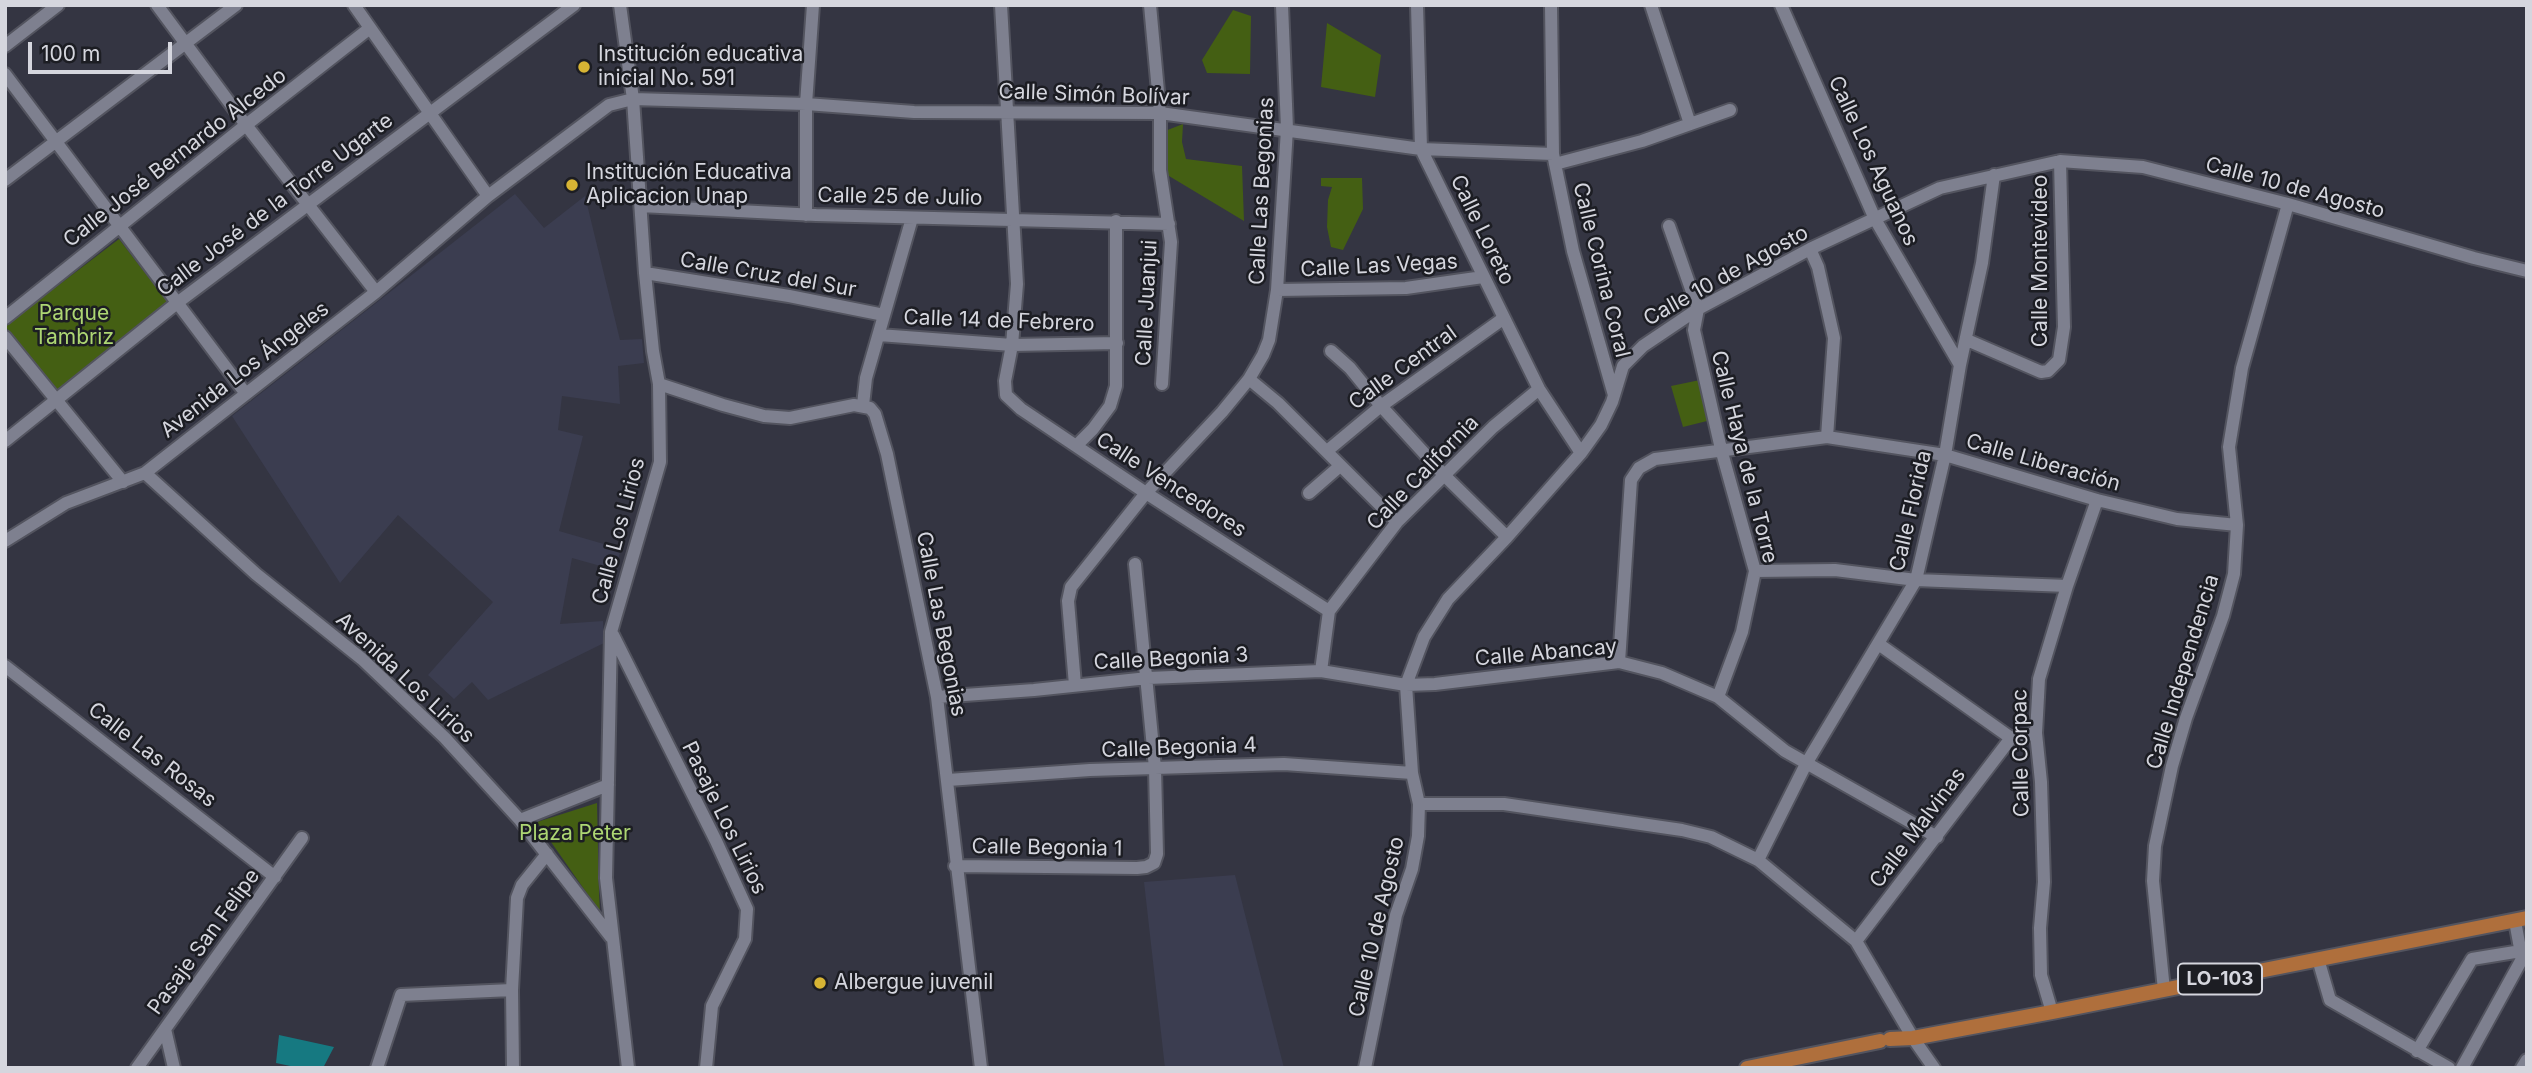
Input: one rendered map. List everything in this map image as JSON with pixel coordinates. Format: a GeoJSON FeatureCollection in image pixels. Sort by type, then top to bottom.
{"type":"FeatureCollection","features":[{"type":"Feature","properties":{"kind":"main road","name":"LO-103"},"geometry":{"type":"LineString","coordinates":[[1747,1068],[1885,1040],[1913,1038],[2052,1012],[2521,919]]}},
{"type":"Feature","properties":{"kind":"street"},"geometry":{"type":"LineString","coordinates":[[5,46],[58,5]]}},
{"type":"Feature","properties":{"kind":"street"},"geometry":{"type":"LineString","coordinates":[[158,5],[185,45],[376,292]]}},
{"type":"Feature","properties":{"kind":"street"},"geometry":{"type":"LineString","coordinates":[[5,180],[236,5]]}},
{"type":"Feature","properties":{"kind":"street"},"geometry":{"type":"LineString","coordinates":[[354,5],[488,196]]}},
{"type":"Feature","properties":{"kind":"street","name":"Calle José de la Torre Ugarte"},"geometry":{"type":"LineString","coordinates":[[5,441],[307,203],[574,5]]}},
{"type":"Feature","properties":{"kind":"street","name":"Calle Los Lirios"},"geometry":{"type":"LineString","coordinates":[[620,5],[632,99],[653,351],[659,384],[660,462],[611,632],[606,878],[628,1068]]}},
{"type":"Feature","properties":{"kind":"street"},"geometry":{"type":"LineString","coordinates":[[806,215],[806,104],[814,5]]}},
{"type":"Feature","properties":{"kind":"street"},"geometry":{"type":"LineString","coordinates":[[1001,5],[1017,284],[1012,345]]}},
{"type":"Feature","properties":{"kind":"street","name":"Calle Juanjui"},"geometry":{"type":"LineString","coordinates":[[1150,5],[1160,113],[1160,170],[1171,242],[1162,384]]}},
{"type":"Feature","properties":{"kind":"street","name":"Calle Las Begonias"},"geometry":{"type":"LineString","coordinates":[[1075,685],[1069,594],[1146,493],[1249,379],[1269,340],[1277,290],[1287,129],[1282,5]]}},
{"type":"Feature","properties":{"kind":"street","name":"Calle Loreto"},"geometry":{"type":"LineString","coordinates":[[1417,5],[1421,149],[1539,390],[1581,453]]}},
{"type":"Feature","properties":{"kind":"street","name":"Calle Corina Coral"},"geometry":{"type":"LineString","coordinates":[[1551,5],[1554,159],[1573,251],[1614,395]]}},
{"type":"Feature","properties":{"kind":"street"},"geometry":{"type":"LineString","coordinates":[[1651,5],[1690,124]]}},
{"type":"Feature","properties":{"kind":"street","name":"Calle Los Aguanos"},"geometry":{"type":"LineString","coordinates":[[1781,5],[1875,219],[1961,365]]}},
{"type":"Feature","properties":{"kind":"street","name":"Calle José Bernardo Alcedo"},"geometry":{"type":"LineString","coordinates":[[5,318],[370,29]]}},
{"type":"Feature","properties":{"kind":"street"},"geometry":{"type":"LineString","coordinates":[[5,74],[246,394]]}},
{"type":"Feature","properties":{"kind":"street","name":"Calle Simón Bolívar"},"geometry":{"type":"LineString","coordinates":[[632,99],[806,104],[914,112],[1160,113],[1421,149],[1554,159],[1642,141],[1730,110]]}},
{"type":"Feature","properties":{"kind":"street","name":"Avenida Los Ángeles"},"geometry":{"type":"LineString","coordinates":[[5,541],[66,503],[145,473],[376,292],[488,196],[610,105],[632,99]]}},
{"type":"Feature","properties":{"kind":"street","name":"Calle 10 de Agosto"},"geometry":{"type":"LineString","coordinates":[[1365,1068],[1396,915],[1416,847],[1419,804],[1412,773],[1406,685],[1424,637],[1448,599],[1581,453],[1601,425],[1623,366],[1643,346],[1698,309],[1810,249],[1940,188],[2060,161],[2143,167],[2288,204],[2527,271]]}},
{"type":"Feature","properties":{"kind":"street","name":"Calle Montevideo"},"geometry":{"type":"LineString","coordinates":[[1967,340],[2041,372],[2048,371],[2059,360],[2064,327],[2060,161]]}},
{"type":"Feature","properties":{"kind":"street","name":"Calle Florida"},"geometry":{"type":"LineString","coordinates":[[1758,860],[1807,764],[1880,645],[1916,580],[1945,455],[1982,263],[1994,175]]}},
{"type":"Feature","properties":{"kind":"street","name":"Calle Independencia"},"geometry":{"type":"LineString","coordinates":[[2164,990],[2153,881],[2155,846],[2172,766],[2186,718],[2223,616],[2234,575],[2237,525],[2229,447],[2242,368],[2288,204]]}},
{"type":"Feature","properties":{"kind":"street","name":"Calle 25 de Julio"},"geometry":{"type":"LineString","coordinates":[[641,206],[806,215],[1169,224]]}},
{"type":"Feature","properties":{"kind":"street"},"geometry":{"type":"LineString","coordinates":[[659,384],[764,416],[790,418],[863,405],[866,378],[912,218]]}},
{"type":"Feature","properties":{"kind":"street"},"geometry":{"type":"LineString","coordinates":[[1076,446],[1110,406],[1116,386],[1116,221]]}},
{"type":"Feature","properties":{"kind":"street","name":"Calle Haya de la Torre"},"geometry":{"type":"LineString","coordinates":[[1669,226],[1698,309],[1694,330],[1721,449],[1755,571],[1742,632],[1718,696]]}},
{"type":"Feature","properties":{"kind":"street"},"geometry":{"type":"LineString","coordinates":[[1810,249],[1818,267],[1834,338],[1827,437]]}},
{"type":"Feature","properties":{"kind":"street","name":"Calle Cruz del Sur"},"geometry":{"type":"LineString","coordinates":[[645,273],[789,296],[884,315]]}},
{"type":"Feature","properties":{"kind":"street","name":"Calle Las Vegas"},"geometry":{"type":"LineString","coordinates":[[1277,290],[1406,288],[1483,277]]}},
{"type":"Feature","properties":{"kind":"street","name":"Calle Central"},"geometry":{"type":"LineString","coordinates":[[1326,451],[1381,406],[1504,318]]}},
{"type":"Feature","properties":{"kind":"street","name":"Calle 14 de Febrero"},"geometry":{"type":"LineString","coordinates":[[879,335],[1012,345],[1117,344]]}},
{"type":"Feature","properties":{"kind":"street"},"geometry":{"type":"LineString","coordinates":[[5,338],[123,482]]}},
{"type":"Feature","properties":{"kind":"street","name":"Calle Vencedores"},"geometry":{"type":"LineString","coordinates":[[1012,345],[1005,381],[1005,391],[1010,400],[1146,493],[1329,611]]}},
{"type":"Feature","properties":{"kind":"street"},"geometry":{"type":"LineString","coordinates":[[1331,351],[1350,368],[1445,476],[1507,537]]}},
{"type":"Feature","properties":{"kind":"street"},"geometry":{"type":"LineString","coordinates":[[1249,379],[1278,403],[1397,522]]}},
{"type":"Feature","properties":{"kind":"street","name":"Calle California"},"geometry":{"type":"LineString","coordinates":[[1321,671],[1329,611],[1397,522],[1493,427],[1539,390]]}},
{"type":"Feature","properties":{"kind":"street","name":"Calle Las Begonias"},"geometry":{"type":"LineString","coordinates":[[863,405],[875,414],[887,454],[937,697],[981,1068]]}},
{"type":"Feature","properties":{"kind":"street","name":"Calle Liberación"},"geometry":{"type":"LineString","coordinates":[[1619,662],[1631,480],[1634,473],[1655,458],[1827,437],[1945,455],[2097,500],[2177,519],[2237,525]]}},
{"type":"Feature","properties":{"kind":"street"},"geometry":{"type":"LineString","coordinates":[[1309,494],[1340,466]]}},
{"type":"Feature","properties":{"kind":"street","name":"Avenida Los Lirios"},"geometry":{"type":"LineString","coordinates":[[145,473],[256,574],[362,659],[444,738],[520,820],[611,937]]}},
{"type":"Feature","properties":{"kind":"street","name":"Calle Corpac"},"geometry":{"type":"LineString","coordinates":[[2052,1012],[2041,975],[2040,928],[2044,882],[2041,782],[2036,733],[2039,678],[2097,500]]}},
{"type":"Feature","properties":{"kind":"street"},"geometry":{"type":"LineString","coordinates":[[1135,564],[1155,768]]}},
{"type":"Feature","properties":{"kind":"street"},"geometry":{"type":"LineString","coordinates":[[1755,571],[1835,570],[1916,580],[2067,586]]}},
{"type":"Feature","properties":{"kind":"street","name":"Pasaje Los Lirios"},"geometry":{"type":"LineString","coordinates":[[611,632],[716,841],[747,909],[745,939],[712,1006],[706,1068]]}},
{"type":"Feature","properties":{"kind":"street"},"geometry":{"type":"LineString","coordinates":[[1880,645],[2011,738],[2036,733]]}},
{"type":"Feature","properties":{"kind":"street","name":"Calle Abancay"},"geometry":{"type":"LineString","coordinates":[[1406,685],[1435,684],[1619,662],[1662,673],[1718,696],[1786,751],[1937,837]]}},
{"type":"Feature","properties":{"kind":"street","name":"Calle Las Rosas"},"geometry":{"type":"LineString","coordinates":[[5,666],[275,877]]}},
{"type":"Feature","properties":{"kind":"street","name":"Calle Begonia 3"},"geometry":{"type":"LineString","coordinates":[[937,697],[1148,678],[1321,671],[1406,685]]}},
{"type":"Feature","properties":{"kind":"street","name":"Calle Malvinas"},"geometry":{"type":"LineString","coordinates":[[1856,941],[2011,738]]}},
{"type":"Feature","properties":{"kind":"street","name":"Calle Begonia 4"},"geometry":{"type":"LineString","coordinates":[[948,780],[1155,768],[1284,764],[1412,773]]}},
{"type":"Feature","properties":{"kind":"street","name":"Calle Begonia 1"},"geometry":{"type":"LineString","coordinates":[[956,866],[1151,866],[1157,854],[1155,768]]}},
{"type":"Feature","properties":{"kind":"street"},"geometry":{"type":"LineString","coordinates":[[520,820],[608,785]]}},
{"type":"Feature","properties":{"kind":"street"},"geometry":{"type":"LineString","coordinates":[[1419,804],[1504,804],[1682,830],[1711,838],[1758,860],[1856,941],[1913,1038],[1934,1068]]}},
{"type":"Feature","properties":{"kind":"street","name":"Pasaje San Felipe"},"geometry":{"type":"LineString","coordinates":[[136,1068],[302,838]]}},
{"type":"Feature","properties":{"kind":"street"},"geometry":{"type":"LineString","coordinates":[[513,1068],[512,990],[517,898],[522,886],[547,854]]}},
{"type":"Feature","properties":{"kind":"street"},"geometry":{"type":"LineString","coordinates":[[2462,1068],[2523,957],[2521,919]]}},
{"type":"Feature","properties":{"kind":"street"},"geometry":{"type":"LineString","coordinates":[[2417,1051],[2472,959],[2523,957]]}},
{"type":"Feature","properties":{"kind":"street"},"geometry":{"type":"LineString","coordinates":[[2318,959],[2330,1000],[2449,1068]]}},
{"type":"Feature","properties":{"kind":"street"},"geometry":{"type":"LineString","coordinates":[[377,1068],[401,995],[512,990]]}},
{"type":"Feature","properties":{"kind":"street"},"geometry":{"type":"LineString","coordinates":[[165,1029],[174,1068]]}},
{"type":"Feature","properties":{"kind":"street"},"geometry":{"type":"LineString","coordinates":[[2522,1068],[2527,1060]]}},
{"type":"Feature","properties":{"kind":"shaded area"},"geometry":{"type":"Polygon","coordinates":[[[515,194],[544,228],[585,196],[620,340],[642,339],[644,363],[618,366],[620,404],[562,396],[558,430],[583,436],[559,531],[621,549],[615,570],[572,558],[560,624],[603,621],[604,643],[488,700],[472,682],[454,699],[428,675],[493,602],[398,515],[340,583],[232,416],[515,194]]]}},
{"type":"Feature","properties":{"kind":"shaded area"},"geometry":{"type":"Polygon","coordinates":[[[1235,875],[1284,1068],[1165,1068],[1144,882],[1235,875]]]}},
{"type":"Feature","properties":{"kind":"green space"},"geometry":{"type":"Polygon","coordinates":[[[1233,10],[1251,16],[1250,74],[1207,73],[1202,60],[1233,10]]]}},
{"type":"Feature","properties":{"kind":"green space"},"geometry":{"type":"Polygon","coordinates":[[[1327,23],[1381,55],[1375,97],[1321,87],[1327,23]]]}},
{"type":"Feature","properties":{"kind":"green space"},"geometry":{"type":"Polygon","coordinates":[[[1183,124],[1182,142],[1186,159],[1242,166],[1244,221],[1164,173],[1165,131],[1183,124]]]}},
{"type":"Feature","properties":{"kind":"green space"},"geometry":{"type":"Polygon","coordinates":[[[1321,178],[1362,178],[1363,209],[1343,250],[1331,247],[1327,227],[1328,200],[1332,187],[1321,186],[1321,178]]]}},
{"type":"Feature","properties":{"kind":"green space","name":"Parque Tambriz"},"geometry":{"type":"Polygon","coordinates":[[[119,239],[169,304],[58,392],[5,326],[119,239]]]}},
{"type":"Feature","properties":{"kind":"green space"},"geometry":{"type":"Polygon","coordinates":[[[1700,380],[1711,420],[1683,427],[1671,386],[1700,380]]]}},
{"type":"Feature","properties":{"kind":"green space","name":"Plaza Peter"},"geometry":{"type":"Polygon","coordinates":[[[597,803],[599,893],[600,912],[537,822],[597,803]]]}},
{"type":"Feature","properties":{"kind":"water"},"geometry":{"type":"Polygon","coordinates":[[[279,1035],[334,1047],[323,1068],[300,1068],[276,1063],[279,1035]]]}},
{"type":"Feature","properties":{"kind":"place","name":"Institución educativa inicial No. 591"},"geometry":{"type":"Point","coordinates":[584,67]}},
{"type":"Feature","properties":{"kind":"place","name":"Institución Educativa Aplicacion Unap"},"geometry":{"type":"Point","coordinates":[572,185]}},
{"type":"Feature","properties":{"kind":"place","name":"Albergue juvenil"},"geometry":{"type":"Point","coordinates":[820,983]}}]}
